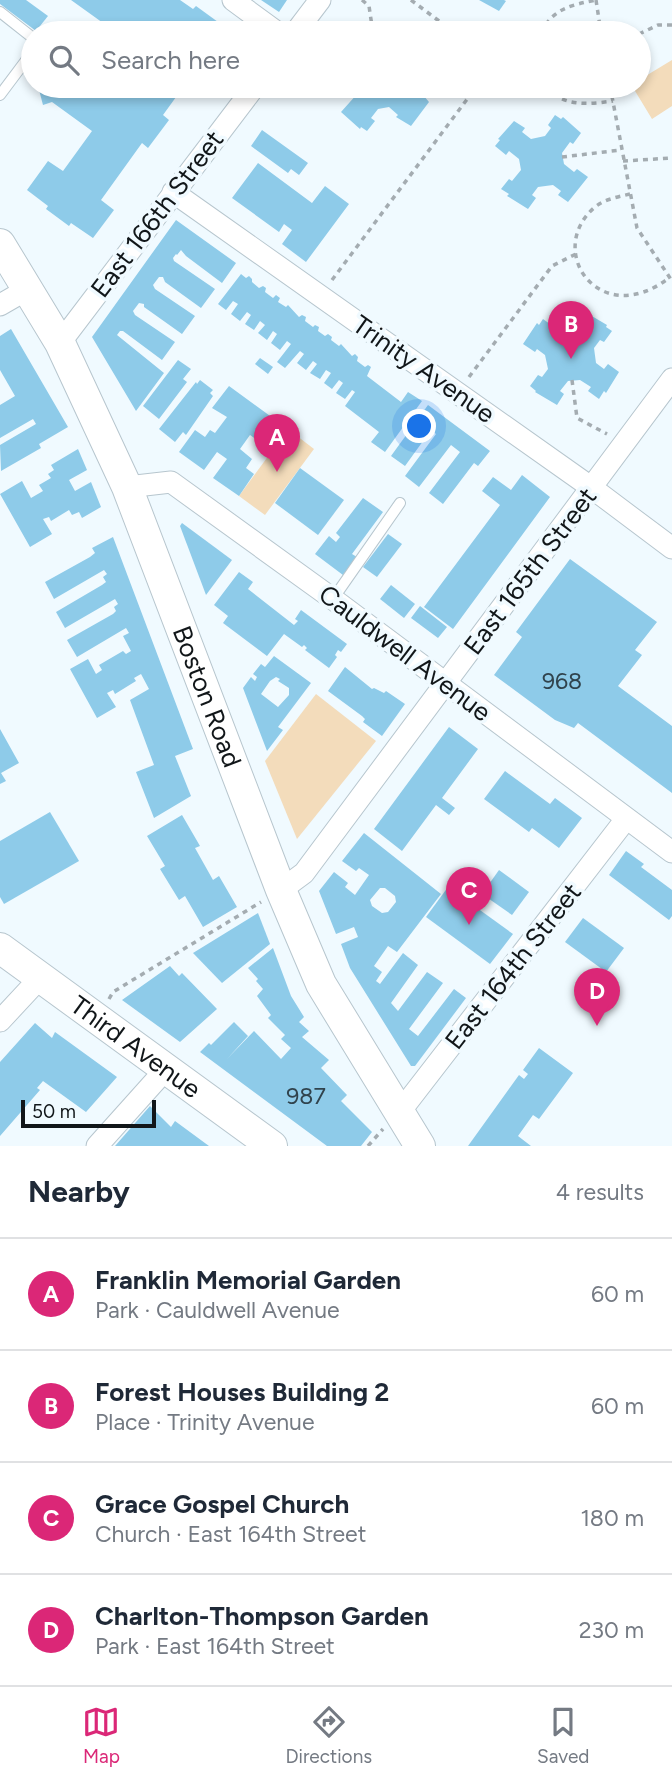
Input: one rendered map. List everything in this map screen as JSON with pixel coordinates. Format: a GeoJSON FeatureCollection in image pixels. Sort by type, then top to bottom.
{"type":"FeatureCollection","features":[{"type":"Feature","properties":{"kind":"main road","name":"Boston Road"},"geometry":{"type":"LineString","coordinates":[[0,244],[60,343],[127,487],[281,890],[321,984],[389,1122],[420,1146]]}},
{"type":"Feature","properties":{"kind":"main road","name":"Third Avenue"},"geometry":{"type":"LineString","coordinates":[[0,948],[39,979],[272,1146]]}},
{"type":"Feature","properties":{"kind":"street"},"geometry":{"type":"LineString","coordinates":[[233,0],[262,21]]}},
{"type":"Feature","properties":{"kind":"street"},"geometry":{"type":"LineString","coordinates":[[304,21],[320,0]]}},
{"type":"Feature","properties":{"kind":"street","name":"East 166th Street"},"geometry":{"type":"LineString","coordinates":[[60,343],[246,98]]}},
{"type":"Feature","properties":{"kind":"street","name":"Trinity Avenue"},"geometry":{"type":"LineString","coordinates":[[173,191],[592,488],[672,548]]}},
{"type":"Feature","properties":{"kind":"street"},"geometry":{"type":"LineString","coordinates":[[0,305],[26,290]]}},
{"type":"Feature","properties":{"kind":"street","name":"East 165th Street"},"geometry":{"type":"LineString","coordinates":[[281,890],[304,873],[672,379]]}},
{"type":"Feature","properties":{"kind":"street","name":"Cauldwell Avenue"},"geometry":{"type":"LineString","coordinates":[[127,487],[171,482],[333,599],[672,852]]}},
{"type":"Feature","properties":{"kind":"street","name":"East 164th Street"},"geometry":{"type":"LineString","coordinates":[[389,1122],[626,818]]}},
{"type":"Feature","properties":{"kind":"street"},"geometry":{"type":"LineString","coordinates":[[0,1021],[39,979]]}},
{"type":"Feature","properties":{"kind":"street"},"geometry":{"type":"LineString","coordinates":[[97,1146],[166,1069]]}},
{"type":"Feature","properties":{"kind":"lane"},"geometry":{"type":"LineString","coordinates":[[0,12],[21,29]]}},
{"type":"Feature","properties":{"kind":"lane"},"geometry":{"type":"LineString","coordinates":[[0,95],[21,67]]}},
{"type":"Feature","properties":{"kind":"lane"},"geometry":{"type":"LineString","coordinates":[[333,599],[400,503]]}},
{"type":"Feature","properties":{"kind":"path"},"geometry":{"type":"LineString","coordinates":[[362,0],[369,6],[371,21]]}},
{"type":"Feature","properties":{"kind":"path"},"geometry":{"type":"LineString","coordinates":[[411,0],[439,21]]}},
{"type":"Feature","properties":{"kind":"path"},"geometry":{"type":"LineString","coordinates":[[548,21],[565,6],[596,0],[599,21]]}},
{"type":"Feature","properties":{"kind":"path"},"geometry":{"type":"LineString","coordinates":[[651,28],[672,24]]}},
{"type":"Feature","properties":{"kind":"path"},"geometry":{"type":"LineString","coordinates":[[561,98],[568,102],[587,104],[613,100],[637,228],[671,279],[639,295],[616,296],[597,290],[585,277],[576,254],[577,236],[582,221],[595,207],[606,200],[630,194]]}},
{"type":"Feature","properties":{"kind":"path"},"geometry":{"type":"LineString","coordinates":[[321,296],[464,100]]}},
{"type":"Feature","properties":{"kind":"path"},"geometry":{"type":"LineString","coordinates":[[562,157],[621,150]]}},
{"type":"Feature","properties":{"kind":"path"},"geometry":{"type":"LineString","coordinates":[[623,161],[672,158]]}},
{"type":"Feature","properties":{"kind":"path"},"geometry":{"type":"LineString","coordinates":[[457,393],[552,267],[576,254]]}},
{"type":"Feature","properties":{"kind":"path"},"geometry":{"type":"LineString","coordinates":[[572,380],[578,418],[624,444]]}},
{"type":"Feature","properties":{"kind":"path"},"geometry":{"type":"LineString","coordinates":[[117,990],[243,913]]}},
{"type":"Feature","properties":{"kind":"path"},"geometry":{"type":"LineString","coordinates":[[368,1146],[389,1122]]}},
{"type":"Feature","properties":{"kind":"shaded area"},"geometry":{"type":"Polygon","coordinates":[[[672,60],[672,106],[652,119],[639,98],[651,98],[651,73],[672,60]]]}},
{"type":"Feature","properties":{"kind":"shaded area"},"geometry":{"type":"Polygon","coordinates":[[[288,429],[314,449],[265,515],[239,496],[288,429]]]}},
{"type":"Feature","properties":{"kind":"shaded area"},"geometry":{"type":"Polygon","coordinates":[[[316,694],[376,741],[297,839],[265,761],[316,694]]]}},
{"type":"Feature","properties":{"kind":"building"},"geometry":{"type":"Polygon","coordinates":[[[0,0],[26,0],[48,16],[44,21],[23,21],[0,4],[0,0]]]}},
{"type":"Feature","properties":{"kind":"building"},"geometry":{"type":"Polygon","coordinates":[[[71,0],[180,0],[193,9],[196,6],[217,21],[100,21],[71,0]]]}},
{"type":"Feature","properties":{"kind":"building"},"geometry":{"type":"Polygon","coordinates":[[[261,0],[287,0],[279,12],[261,0]]]}},
{"type":"Feature","properties":{"kind":"building"},"geometry":{"type":"Polygon","coordinates":[[[479,0],[504,0],[506,1],[499,11],[479,0]]]}},
{"type":"Feature","properties":{"kind":"building"},"geometry":{"type":"Polygon","coordinates":[[[41,98],[175,98],[163,115],[169,120],[148,148],[142,143],[101,200],[114,210],[93,238],[71,223],[69,226],[27,190],[48,161],[63,171],[92,131],[52,102],[43,105],[41,98]]]}},
{"type":"Feature","properties":{"kind":"building"},"geometry":{"type":"Polygon","coordinates":[[[354,98],[426,98],[429,102],[411,126],[396,117],[398,115],[389,107],[378,109],[371,118],[375,121],[367,131],[361,127],[360,129],[341,112],[354,98]]]}},
{"type":"Feature","properties":{"kind":"building"},"geometry":{"type":"Polygon","coordinates":[[[555,115],[561,119],[563,117],[581,133],[562,153],[564,164],[574,172],[577,169],[588,177],[568,202],[558,195],[561,191],[553,185],[538,187],[532,195],[536,198],[528,209],[501,189],[521,170],[519,159],[509,151],[506,155],[495,146],[514,121],[525,128],[522,132],[531,139],[545,136],[555,115]]]}},
{"type":"Feature","properties":{"kind":"building"},"geometry":{"type":"Polygon","coordinates":[[[262,130],[308,163],[299,175],[291,169],[288,173],[251,146],[262,130]]]}},
{"type":"Feature","properties":{"kind":"building"},"geometry":{"type":"Polygon","coordinates":[[[258,163],[312,203],[325,186],[349,204],[306,262],[282,244],[292,230],[284,224],[279,232],[232,198],[258,163]]]}},
{"type":"Feature","properties":{"kind":"building"},"geometry":{"type":"Polygon","coordinates":[[[176,220],[236,263],[222,283],[181,250],[176,254],[174,261],[215,289],[201,308],[165,282],[163,277],[159,277],[153,285],[195,316],[182,334],[144,307],[144,304],[139,303],[133,311],[175,342],[162,360],[123,331],[117,335],[164,373],[136,411],[92,337],[176,220]]]}},
{"type":"Feature","properties":{"kind":"building"},"geometry":{"type":"Polygon","coordinates":[[[241,274],[246,278],[249,276],[259,288],[266,288],[265,292],[273,298],[276,295],[280,298],[278,302],[286,307],[288,305],[299,317],[306,317],[305,321],[313,327],[319,327],[318,331],[325,336],[328,334],[332,337],[331,340],[339,346],[341,344],[352,356],[355,354],[357,361],[365,367],[371,367],[367,376],[401,402],[408,392],[422,401],[385,452],[371,442],[379,432],[345,406],[355,392],[352,390],[345,399],[336,393],[343,383],[339,380],[332,389],[324,383],[331,373],[326,370],[320,379],[310,373],[317,364],[313,361],[306,370],[297,363],[304,354],[300,351],[285,368],[277,362],[291,344],[287,341],[280,350],[271,343],[277,334],[273,331],[267,340],[258,333],[265,325],[260,321],[254,330],[245,324],[251,315],[247,312],[240,321],[231,314],[238,304],[233,301],[226,310],[218,304],[241,274]]]}},
{"type":"Feature","properties":{"kind":"building"},"geometry":{"type":"Polygon","coordinates":[[[585,312],[612,331],[604,342],[600,340],[594,348],[596,363],[604,369],[608,364],[619,372],[599,399],[588,391],[591,387],[580,380],[568,381],[560,391],[564,394],[557,405],[530,386],[538,375],[542,377],[548,369],[545,355],[523,344],[537,323],[539,325],[543,319],[554,327],[552,330],[562,338],[573,336],[581,325],[577,322],[585,312]]]}},
{"type":"Feature","properties":{"kind":"building"},"geometry":{"type":"Polygon","coordinates":[[[11,329],[68,427],[39,444],[41,448],[1,471],[0,445],[36,424],[33,419],[0,438],[0,405],[15,396],[0,370],[0,336],[11,329]]]}},
{"type":"Feature","properties":{"kind":"building"},"geometry":{"type":"Polygon","coordinates":[[[260,358],[273,367],[268,374],[255,364],[260,358]]]}},
{"type":"Feature","properties":{"kind":"building"},"geometry":{"type":"Polygon","coordinates":[[[178,360],[191,369],[183,379],[187,382],[159,419],[143,406],[178,360]]]}},
{"type":"Feature","properties":{"kind":"building"},"geometry":{"type":"Polygon","coordinates":[[[200,380],[213,390],[210,393],[213,396],[186,435],[183,432],[175,442],[159,429],[200,380]]]}},
{"type":"Feature","properties":{"kind":"building"},"geometry":{"type":"Polygon","coordinates":[[[229,386],[288,429],[272,451],[250,435],[240,449],[252,459],[246,468],[254,474],[239,496],[213,478],[227,459],[217,452],[204,470],[179,452],[195,430],[205,437],[210,430],[215,433],[227,417],[212,408],[229,386]]]}},
{"type":"Feature","properties":{"kind":"building"},"geometry":{"type":"Polygon","coordinates":[[[428,405],[490,451],[478,466],[474,463],[443,504],[429,493],[460,452],[451,445],[419,487],[405,476],[436,434],[431,430],[405,466],[391,456],[428,405]]]}},
{"type":"Feature","properties":{"kind":"building"},"geometry":{"type":"Polygon","coordinates":[[[78,449],[87,470],[69,480],[75,491],[91,482],[101,507],[82,518],[79,512],[72,515],[69,510],[51,521],[49,517],[43,519],[52,534],[30,547],[0,494],[22,481],[31,498],[43,491],[39,485],[51,478],[48,474],[54,470],[51,465],[78,449]]]}},
{"type":"Feature","properties":{"kind":"building"},"geometry":{"type":"Polygon","coordinates":[[[300,468],[344,500],[318,535],[275,503],[300,468]]]}},
{"type":"Feature","properties":{"kind":"building"},"geometry":{"type":"Polygon","coordinates":[[[522,475],[550,497],[453,629],[424,607],[500,505],[482,491],[493,477],[511,490],[522,475]]]}},
{"type":"Feature","properties":{"kind":"building"},"geometry":{"type":"Polygon","coordinates":[[[363,498],[383,512],[352,554],[357,557],[343,575],[315,554],[329,536],[336,542],[340,537],[336,533],[363,498]]]}},
{"type":"Feature","properties":{"kind":"building"},"geometry":{"type":"Polygon","coordinates":[[[182,523],[232,560],[206,595],[180,526],[182,523]]]}},
{"type":"Feature","properties":{"kind":"building"},"geometry":{"type":"Polygon","coordinates":[[[388,534],[402,544],[377,577],[363,567],[388,534]]]}},
{"type":"Feature","properties":{"kind":"building"},"geometry":{"type":"Polygon","coordinates":[[[113,537],[193,749],[175,756],[191,796],[154,818],[136,772],[154,765],[130,700],[149,689],[141,674],[134,678],[136,681],[115,694],[113,690],[107,693],[116,707],[97,718],[70,669],[88,659],[96,674],[102,670],[99,665],[123,651],[126,654],[131,651],[123,636],[129,633],[126,628],[77,657],[67,640],[113,614],[116,611],[114,607],[118,604],[115,599],[65,628],[56,612],[102,585],[106,582],[103,577],[107,574],[104,570],[54,599],[45,582],[90,557],[95,553],[92,548],[113,537]]]}},
{"type":"Feature","properties":{"kind":"building"},"geometry":{"type":"Polygon","coordinates":[[[570,559],[657,622],[635,650],[642,655],[618,686],[672,726],[672,793],[578,723],[574,728],[555,720],[494,675],[522,637],[516,632],[570,559]]]}},
{"type":"Feature","properties":{"kind":"building"},"geometry":{"type":"Polygon","coordinates":[[[239,572],[253,582],[248,589],[294,625],[301,610],[347,644],[341,652],[338,650],[335,655],[337,657],[329,668],[305,650],[307,648],[304,645],[302,647],[284,634],[267,656],[223,623],[228,616],[214,605],[239,572]]]}},
{"type":"Feature","properties":{"kind":"building"},"geometry":{"type":"Polygon","coordinates":[[[391,585],[415,604],[404,618],[380,599],[391,585]]]}},
{"type":"Feature","properties":{"kind":"building"},"geometry":{"type":"Polygon","coordinates":[[[420,606],[447,627],[438,638],[411,618],[420,606]]]}},
{"type":"Feature","properties":{"kind":"building"},"geometry":{"type":"Polygon","coordinates":[[[274,656],[311,683],[278,727],[283,730],[267,751],[243,688],[251,677],[255,681],[257,677],[253,674],[261,664],[265,667],[274,656]],[[276,677],[270,681],[261,694],[278,707],[289,695],[289,688],[278,681],[280,679],[276,677]]]}},
{"type":"Feature","properties":{"kind":"building"},"geometry":{"type":"Polygon","coordinates":[[[345,667],[372,689],[384,693],[386,691],[405,704],[382,736],[363,722],[365,719],[362,716],[328,691],[345,667]]]}},
{"type":"Feature","properties":{"kind":"building"},"geometry":{"type":"Polygon","coordinates":[[[449,727],[478,749],[442,798],[455,808],[449,815],[436,805],[402,851],[374,829],[449,727]]]}},
{"type":"Feature","properties":{"kind":"building"},"geometry":{"type":"Polygon","coordinates":[[[0,729],[19,763],[1,773],[6,781],[0,784],[0,729]]]}},
{"type":"Feature","properties":{"kind":"building"},"geometry":{"type":"Polygon","coordinates":[[[505,771],[550,804],[555,798],[582,818],[559,848],[532,828],[529,832],[484,799],[505,771]]]}},
{"type":"Feature","properties":{"kind":"building"},"geometry":{"type":"Polygon","coordinates":[[[50,812],[79,861],[4,904],[0,897],[0,841],[50,812]]]}},
{"type":"Feature","properties":{"kind":"building"},"geometry":{"type":"Polygon","coordinates":[[[182,815],[200,846],[195,848],[213,880],[219,876],[237,907],[203,927],[185,896],[179,900],[160,869],[165,866],[147,836],[182,815]]]}},
{"type":"Feature","properties":{"kind":"building"},"geometry":{"type":"Polygon","coordinates":[[[364,833],[441,894],[397,952],[388,946],[374,966],[382,972],[376,981],[380,984],[403,953],[418,965],[391,1003],[398,1011],[427,972],[443,983],[409,1029],[418,1036],[454,989],[466,998],[415,1066],[411,1066],[350,968],[341,944],[358,937],[354,927],[336,934],[319,891],[334,872],[348,883],[345,887],[355,895],[369,875],[359,868],[356,871],[342,861],[364,833]],[[380,888],[370,900],[372,906],[382,913],[388,912],[396,902],[395,896],[385,888],[380,888]]]}},
{"type":"Feature","properties":{"kind":"building"},"geometry":{"type":"Polygon","coordinates":[[[626,851],[644,864],[641,867],[672,890],[672,916],[669,920],[609,875],[626,851]]]}},
{"type":"Feature","properties":{"kind":"building"},"geometry":{"type":"Polygon","coordinates":[[[499,870],[529,892],[512,915],[482,894],[499,870]]]}},
{"type":"Feature","properties":{"kind":"building"},"geometry":{"type":"Polygon","coordinates":[[[448,887],[513,934],[490,964],[426,917],[448,887]]]}},
{"type":"Feature","properties":{"kind":"building"},"geometry":{"type":"Polygon","coordinates":[[[258,913],[270,944],[222,983],[193,953],[258,913]]]}},
{"type":"Feature","properties":{"kind":"building"},"geometry":{"type":"Polygon","coordinates":[[[583,918],[624,948],[606,972],[565,942],[583,918]]]}},
{"type":"Feature","properties":{"kind":"building"},"geometry":{"type":"Polygon","coordinates":[[[273,948],[291,996],[304,1017],[299,1022],[309,1031],[302,1037],[329,1060],[321,1068],[347,1095],[341,1101],[372,1132],[361,1146],[327,1146],[200,1052],[234,1022],[248,1036],[227,1059],[254,1031],[281,1059],[291,1048],[281,1039],[285,1035],[268,1018],[271,1015],[257,996],[263,989],[248,968],[273,948]]]}},
{"type":"Feature","properties":{"kind":"building"},"geometry":{"type":"Polygon","coordinates":[[[170,966],[179,976],[182,973],[217,1009],[180,1042],[122,1000],[170,966]]]}},
{"type":"Feature","properties":{"kind":"building"},"geometry":{"type":"Polygon","coordinates":[[[35,1023],[52,1038],[55,1032],[117,1077],[86,1112],[43,1081],[37,1088],[40,1090],[0,1136],[0,1062],[35,1023]]]}},
{"type":"Feature","properties":{"kind":"building"},"geometry":{"type":"Polygon","coordinates":[[[539,1048],[573,1073],[539,1119],[533,1115],[518,1136],[531,1146],[468,1146],[519,1075],[524,1079],[528,1074],[523,1070],[539,1048]]]}},
{"type":"Feature","properties":{"kind":"building"},"geometry":{"type":"Polygon","coordinates":[[[150,1106],[171,1127],[175,1121],[209,1146],[115,1146],[150,1106]]]}},
{"type":"Feature","properties":{"kind":"place","name":"Forest Houses Building 2"},"geometry":{"type":"Point","coordinates":[571,359]}},
{"type":"Feature","properties":{"kind":"place","name":"Franklin Memorial Garden"},"geometry":{"type":"Point","coordinates":[277,472]}},
{"type":"Feature","properties":{"kind":"place","name":"Grace Gospel Church"},"geometry":{"type":"Point","coordinates":[469,925]}},
{"type":"Feature","properties":{"kind":"place","name":"Charlton-Thompson Garden"},"geometry":{"type":"Point","coordinates":[597,1026]}}]}
